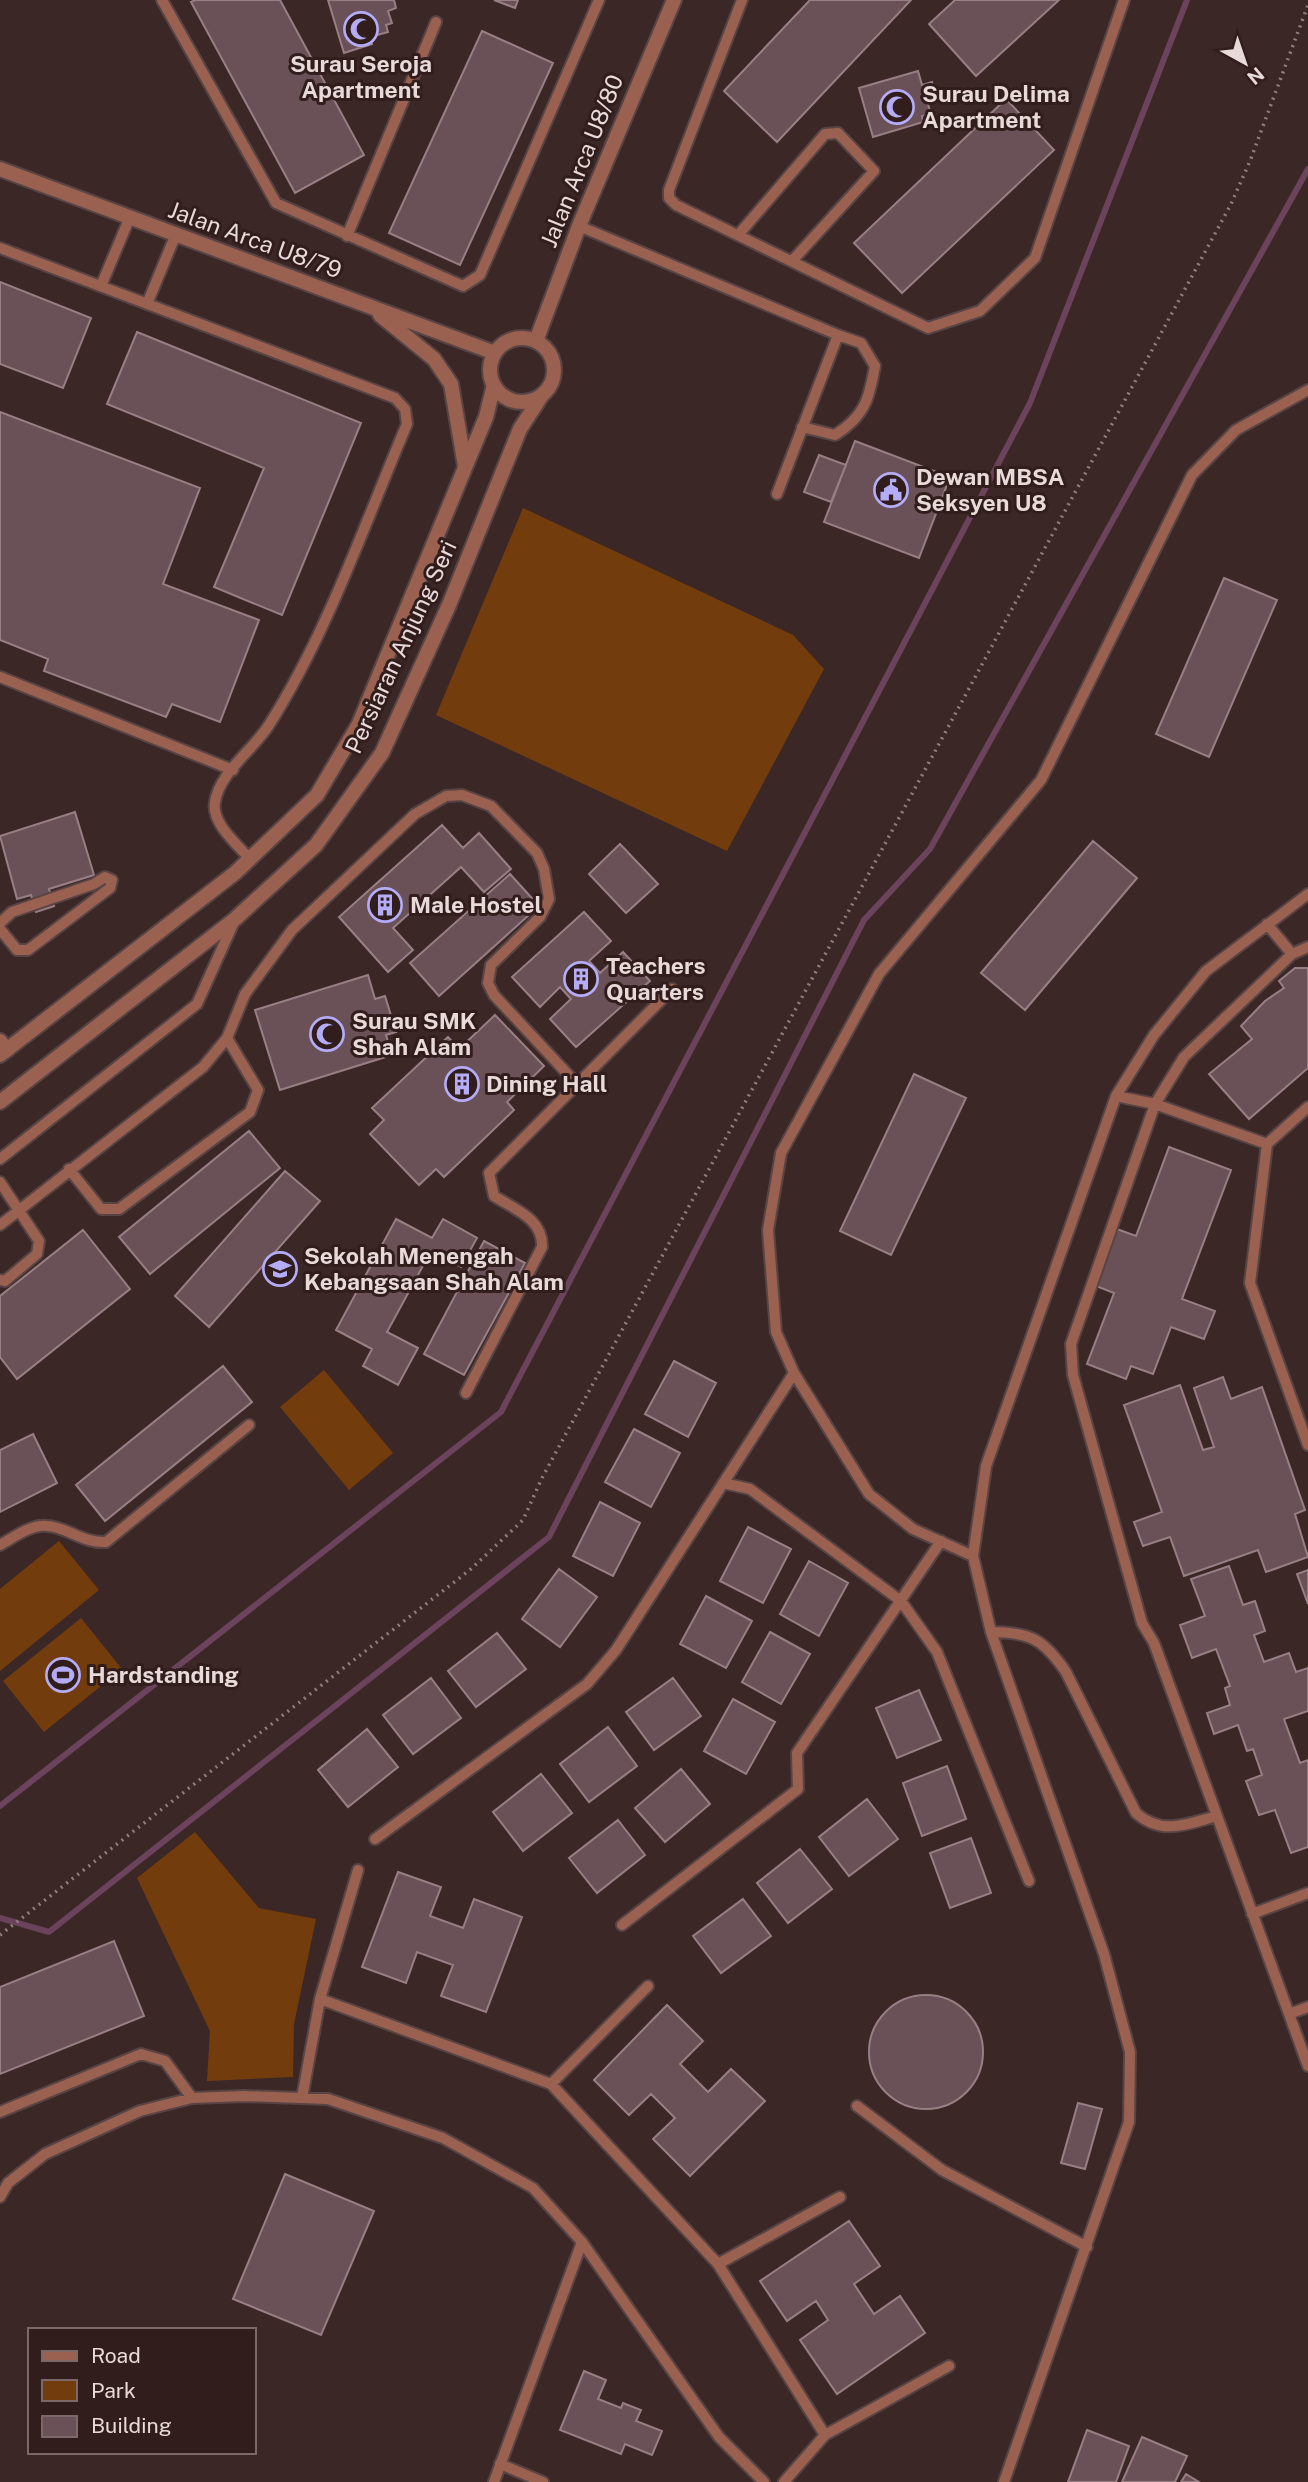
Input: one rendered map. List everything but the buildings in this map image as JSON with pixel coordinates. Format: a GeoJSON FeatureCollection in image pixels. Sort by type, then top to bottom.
{"type":"FeatureCollection","features":[{"type":"Feature","properties":{"kind":"street","name":"Jalan Arca U8/80"},"geometry":{"type":"LineString","coordinates":[[536,341],[579,226],[674,0]]}},
{"type":"Feature","properties":{"kind":"street","name":"Jalan Arca U8/79"},"geometry":{"type":"LineString","coordinates":[[0,169],[495,353]]}},
{"type":"Feature","properties":{"kind":"street"},"geometry":{"type":"LineString","coordinates":[[369,306],[434,359],[451,384],[465,467]]}},
{"type":"Feature","properties":{"kind":"street"},"geometry":{"type":"LineString","coordinates":[[513,340],[536,341],[546,348],[553,360],[551,385],[542,395],[529,401],[515,402],[502,396],[494,385],[491,374],[495,353],[513,340]]}},
{"type":"Feature","properties":{"kind":"street","name":"Persiaran Anjung Seri"},"geometry":{"type":"LineString","coordinates":[[2,1048],[250,859],[317,794],[359,724],[486,417],[494,385]]}},
{"type":"Feature","properties":{"kind":"street","name":"Persiaran Anjung Seri"},"geometry":{"type":"LineString","coordinates":[[0,1102],[235,919],[316,845],[382,753],[449,604],[520,429],[542,395]]}},
{"type":"Feature","properties":{"kind":"lane"},"geometry":{"type":"LineString","coordinates":[[162,0],[276,203],[463,286],[480,275],[599,0]]}},
{"type":"Feature","properties":{"kind":"lane"},"geometry":{"type":"LineString","coordinates":[[741,1],[669,190],[669,198],[676,205],[928,328],[980,311],[1035,258],[1124,0]]}},
{"type":"Feature","properties":{"kind":"lane"},"geometry":{"type":"LineString","coordinates":[[347,236],[436,22]]}},
{"type":"Feature","properties":{"kind":"lane"},"geometry":{"type":"LineString","coordinates":[[739,234],[825,134],[838,133],[874,171],[792,261]]}},
{"type":"Feature","properties":{"kind":"lane"},"geometry":{"type":"LineString","coordinates":[[101,286],[130,217]]}},
{"type":"Feature","properties":{"kind":"lane"},"geometry":{"type":"LineString","coordinates":[[579,226],[861,343],[876,366],[870,395],[855,422],[835,435],[802,427]]}},
{"type":"Feature","properties":{"kind":"lane"},"geometry":{"type":"LineString","coordinates":[[147,304],[176,234]]}},
{"type":"Feature","properties":{"kind":"lane"},"geometry":{"type":"LineString","coordinates":[[0,248],[396,398],[405,408],[407,424],[299,678],[258,743],[217,789],[214,806],[220,825],[250,859]]}},
{"type":"Feature","properties":{"kind":"lane"},"geometry":{"type":"LineString","coordinates":[[777,494],[838,335]]}},
{"type":"Feature","properties":{"kind":"lane"},"geometry":{"type":"LineString","coordinates":[[973,1556],[913,1529],[869,1494],[794,1373],[776,1332],[768,1230],[781,1153],[879,974],[1041,780],[1192,475],[1236,430],[1308,390]]}},
{"type":"Feature","properties":{"kind":"lane"},"geometry":{"type":"LineString","coordinates":[[0,677],[233,770]]}},
{"type":"Feature","properties":{"kind":"lane"},"geometry":{"type":"LineString","coordinates":[[0,1225],[203,1067],[227,1038],[245,994],[292,930],[415,814],[446,796],[462,795],[491,806],[537,853],[544,869],[549,899],[540,917],[491,965],[488,983],[494,995],[576,1083]]}},
{"type":"Feature","properties":{"kind":"lane"},"geometry":{"type":"LineString","coordinates":[[0,923],[12,912],[94,884],[105,877],[112,880],[110,888],[28,950],[17,950],[0,929]]}},
{"type":"Feature","properties":{"kind":"lane"},"geometry":{"type":"LineString","coordinates":[[1004,2482],[1129,2122],[1130,2052],[1104,1954],[991,1632],[973,1556],[986,1466],[1116,1096],[1154,1035],[1206,971],[1308,894]]}},
{"type":"Feature","properties":{"kind":"lane"},"geometry":{"type":"LineString","coordinates":[[0,1159],[197,1004],[235,919]]}},
{"type":"Feature","properties":{"kind":"lane"},"geometry":{"type":"LineString","coordinates":[[1267,924],[1292,954]]}},
{"type":"Feature","properties":{"kind":"lane"},"geometry":{"type":"LineString","coordinates":[[1308,947],[1292,954],[1184,1056],[1155,1104],[1071,1344],[1073,1375],[1142,1623],[1154,1643],[1308,2066]]}},
{"type":"Feature","properties":{"kind":"lane"},"geometry":{"type":"LineString","coordinates":[[466,1393],[542,1247],[542,1233],[537,1223],[494,1196],[489,1173],[672,989]]}},
{"type":"Feature","properties":{"kind":"lane"},"geometry":{"type":"LineString","coordinates":[[69,1169],[102,1209],[119,1209],[250,1112],[258,1090],[227,1038]]}},
{"type":"Feature","properties":{"kind":"lane"},"geometry":{"type":"LineString","coordinates":[[1116,1096],[1155,1104],[1267,1144]]}},
{"type":"Feature","properties":{"kind":"lane"},"geometry":{"type":"LineString","coordinates":[[1308,1107],[1267,1144],[1250,1283],[1308,1445]]}},
{"type":"Feature","properties":{"kind":"lane"},"geometry":{"type":"LineString","coordinates":[[0,1182],[39,1241],[37,1254],[5,1281],[0,1280]]}},
{"type":"Feature","properties":{"kind":"lane"},"geometry":{"type":"LineString","coordinates":[[375,1839],[587,1684],[616,1650],[794,1373]]}},
{"type":"Feature","properties":{"kind":"lane"},"geometry":{"type":"LineString","coordinates":[[0,1545],[30,1529],[47,1526],[90,1543],[106,1542],[249,1426]]}},
{"type":"Feature","properties":{"kind":"lane"},"geometry":{"type":"LineString","coordinates":[[723,1483],[750,1489],[901,1601],[937,1652],[1029,1881]]}},
{"type":"Feature","properties":{"kind":"lane"},"geometry":{"type":"LineString","coordinates":[[622,1925],[798,1789],[797,1753],[941,1541]]}},
{"type":"Feature","properties":{"kind":"lane"},"geometry":{"type":"LineString","coordinates":[[991,1632],[1017,1632],[1040,1641],[1051,1651],[1066,1672],[1136,1813],[1143,1819],[1168,1829],[1217,1816]]}},
{"type":"Feature","properties":{"kind":"lane"},"geometry":{"type":"LineString","coordinates":[[302,2098],[320,1999],[358,1870]]}},
{"type":"Feature","properties":{"kind":"lane"},"geometry":{"type":"LineString","coordinates":[[1252,1914],[1308,1893]]}},
{"type":"Feature","properties":{"kind":"lane"},"geometry":{"type":"LineString","coordinates":[[551,2084],[648,1986]]}},
{"type":"Feature","properties":{"kind":"lane"},"geometry":{"type":"LineString","coordinates":[[320,1999],[551,2084],[718,2264],[825,2435]]}},
{"type":"Feature","properties":{"kind":"lane"},"geometry":{"type":"LineString","coordinates":[[1289,2014],[1308,2007]]}},
{"type":"Feature","properties":{"kind":"lane"},"geometry":{"type":"LineString","coordinates":[[0,2112],[141,2054],[165,2061],[192,2098]]}},
{"type":"Feature","properties":{"kind":"lane"},"geometry":{"type":"LineString","coordinates":[[0,2197],[8,2183],[45,2154],[140,2111],[192,2098],[328,2099],[443,2138],[533,2188],[582,2242],[719,2437],[764,2482]]}},
{"type":"Feature","properties":{"kind":"lane"},"geometry":{"type":"LineString","coordinates":[[857,2106],[942,2170],[1087,2247]]}},
{"type":"Feature","properties":{"kind":"lane"},"geometry":{"type":"LineString","coordinates":[[0,2173],[8,2183]]}},
{"type":"Feature","properties":{"kind":"lane"},"geometry":{"type":"LineString","coordinates":[[718,2264],[840,2197]]}},
{"type":"Feature","properties":{"kind":"lane"},"geometry":{"type":"LineString","coordinates":[[494,2482],[582,2242]]}},
{"type":"Feature","properties":{"kind":"lane"},"geometry":{"type":"LineString","coordinates":[[784,2482],[825,2435],[949,2366]]}},
{"type":"Feature","properties":{"kind":"lane"},"geometry":{"type":"LineString","coordinates":[[500,2464],[543,2482]]}},
{"type":"Feature","properties":{"kind":"path"},"geometry":{"type":"LineString","coordinates":[[0,1935],[471,1569],[523,1520],[555,1454],[1231,204],[1250,161],[1308,5]]}},
{"type":"Feature","properties":{"kind":"green space"},"geometry":{"type":"Polygon","coordinates":[[[523,508],[793,635],[824,669],[727,851],[436,715],[523,508]]]}},
{"type":"Feature","properties":{"kind":"green space"},"geometry":{"type":"Polygon","coordinates":[[[324,1370],[393,1453],[349,1490],[280,1407],[324,1370]]]}},
{"type":"Feature","properties":{"kind":"green space","name":"Hardstanding"},"geometry":{"type":"Polygon","coordinates":[[[59,1541],[99,1590],[0,1671],[0,1589],[59,1541]]]}},
{"type":"Feature","properties":{"kind":"green space","name":"Hardstanding"},"geometry":{"type":"Polygon","coordinates":[[[81,1618],[122,1669],[44,1732],[3,1681],[81,1618]]]}},
{"type":"Feature","properties":{"kind":"green space"},"geometry":{"type":"Polygon","coordinates":[[[195,1832],[259,1908],[316,1919],[294,2024],[293,2077],[207,2081],[210,2031],[137,1878],[195,1832]]]}},
{"type":"Feature","properties":{"kind":"waterway"},"geometry":{"type":"LineString","coordinates":[[0,1806],[501,1412],[1030,403],[1187,0]]}},
{"type":"Feature","properties":{"kind":"waterway"},"geometry":{"type":"LineString","coordinates":[[0,1918],[49,1932],[549,1537],[864,920],[930,849],[1308,169]]}},
{"type":"Feature","properties":{"kind":"place","name":"Surau Seroja Apartment"},"geometry":{"type":"Point","coordinates":[361,29]}},
{"type":"Feature","properties":{"kind":"place","name":"Surau Delima Apartment"},"geometry":{"type":"Point","coordinates":[897,107]}},
{"type":"Feature","properties":{"kind":"place","name":"Dewan MBSA Seksyen U8"},"geometry":{"type":"Point","coordinates":[891,490]}},
{"type":"Feature","properties":{"kind":"place","name":"Male Hostel"},"geometry":{"type":"Point","coordinates":[385,905]}},
{"type":"Feature","properties":{"kind":"place","name":"Teachers Quarters"},"geometry":{"type":"Point","coordinates":[581,979]}},
{"type":"Feature","properties":{"kind":"place","name":"Surau SMK Shah Alam"},"geometry":{"type":"Point","coordinates":[327,1034]}},
{"type":"Feature","properties":{"kind":"place","name":"Dining Hall"},"geometry":{"type":"Point","coordinates":[462,1084]}},
{"type":"Feature","properties":{"kind":"place","name":"Sekolah Menengah Kebangsaan Shah Alam"},"geometry":{"type":"Point","coordinates":[280,1269]}},
{"type":"Feature","properties":{"kind":"place","name":"Hardstanding"},"geometry":{"type":"Point","coordinates":[63,1675]}}]}
